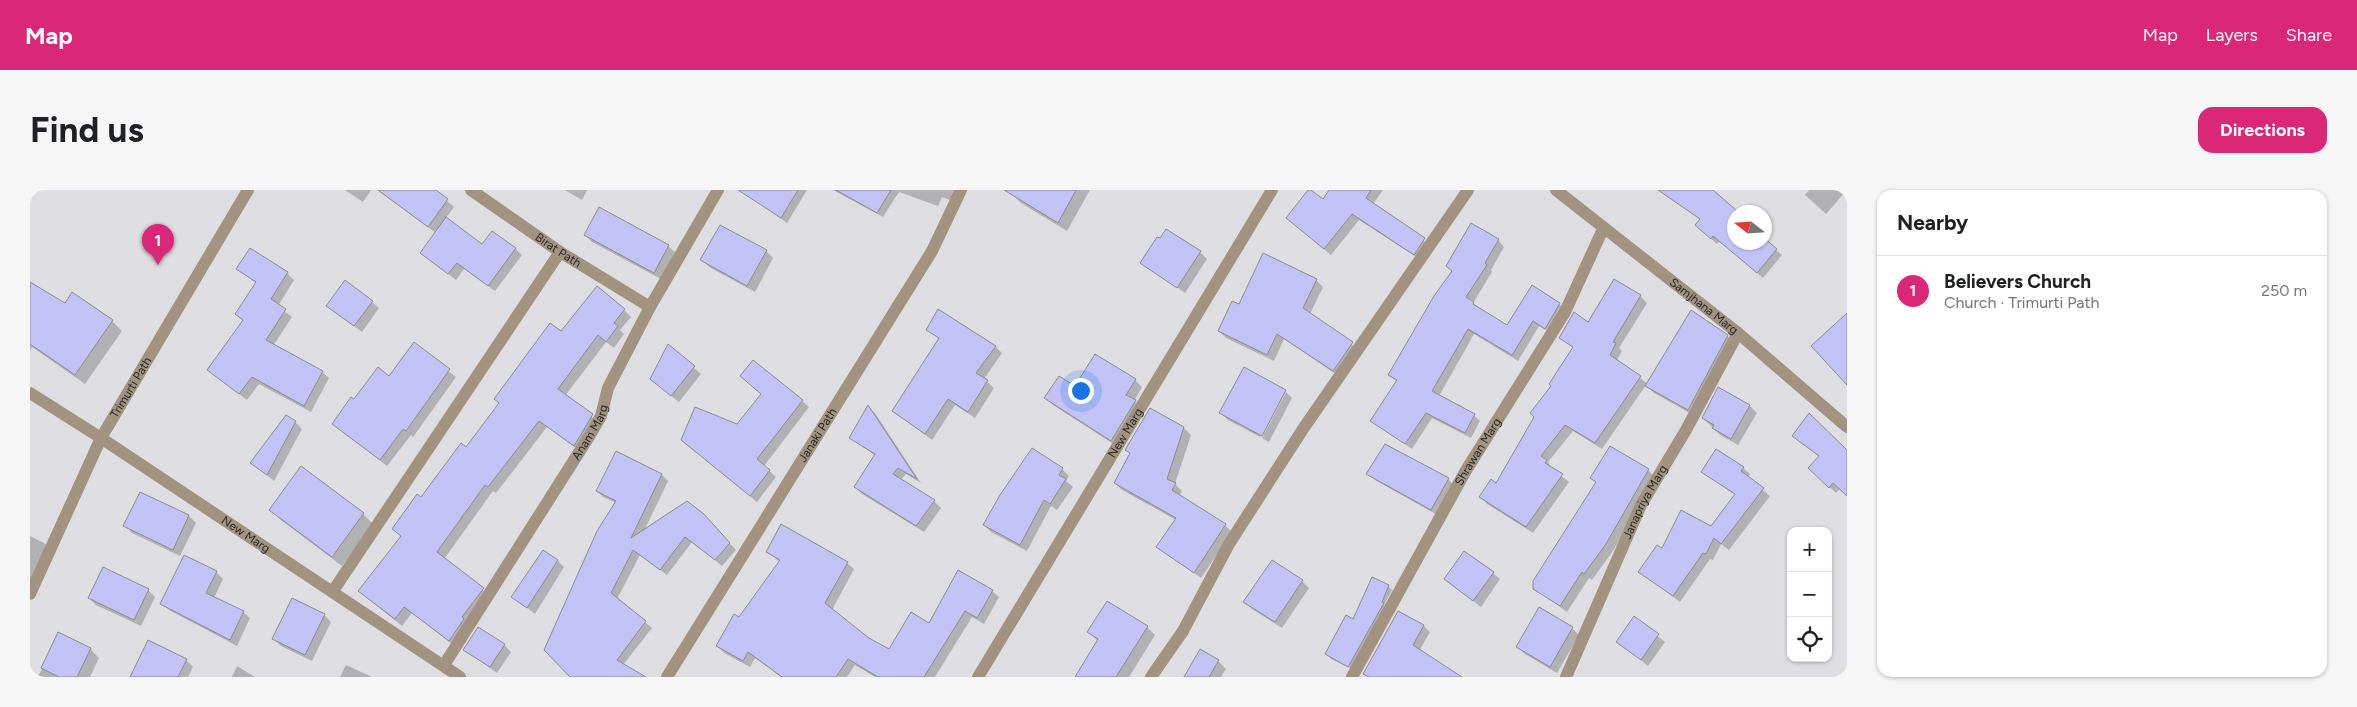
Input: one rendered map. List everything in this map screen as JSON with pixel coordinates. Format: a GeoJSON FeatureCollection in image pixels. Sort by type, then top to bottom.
{"type":"FeatureCollection","features":[{"type":"Feature","properties":{"kind":"street","name":"Trimurti Path"},"geometry":{"type":"LineString","coordinates":[[30,594],[101,438],[248,190]]}},
{"type":"Feature","properties":{"kind":"street","name":"Anam Marg"},"geometry":{"type":"LineString","coordinates":[[444,665],[601,416],[608,388],[650,307],[718,190]]}},
{"type":"Feature","properties":{"kind":"street","name":"Janaki Path"},"geometry":{"type":"LineString","coordinates":[[667,677],[932,251],[961,190]]}},
{"type":"Feature","properties":{"kind":"street","name":"New Marg"},"geometry":{"type":"LineString","coordinates":[[978,677],[1272,190]]}},
{"type":"Feature","properties":{"kind":"street"},"geometry":{"type":"LineString","coordinates":[[1151,677],[1183,631],[1229,544],[1303,428],[1468,190]]}},
{"type":"Feature","properties":{"kind":"street","name":"Samjhana Marg"},"geometry":{"type":"LineString","coordinates":[[1556,190],[1603,229],[1738,333],[1847,427]]}},
{"type":"Feature","properties":{"kind":"street","name":"Birat Path"},"geometry":{"type":"LineString","coordinates":[[478,192],[560,252],[650,307]]}},
{"type":"Feature","properties":{"kind":"street","name":"Shrawan Marg"},"geometry":{"type":"LineString","coordinates":[[1352,677],[1465,472],[1565,312],[1603,229]]}},
{"type":"Feature","properties":{"kind":"street"},"geometry":{"type":"LineString","coordinates":[[333,591],[560,252]]}},
{"type":"Feature","properties":{"kind":"street","name":"Janapriya Marg"},"geometry":{"type":"LineString","coordinates":[[1566,677],[1641,505],[1686,430],[1738,333]]}},
{"type":"Feature","properties":{"kind":"street","name":"New Marg"},"geometry":{"type":"LineString","coordinates":[[30,393],[333,591],[460,677]]}},
{"type":"Feature","properties":{"kind":"building"},"geometry":{"type":"Polygon","coordinates":[[[378,190],[436,190],[448,199],[428,227],[378,190]]]}},
{"type":"Feature","properties":{"kind":"building"},"geometry":{"type":"Polygon","coordinates":[[[738,190],[798,190],[781,218],[738,190]]]}},
{"type":"Feature","properties":{"kind":"building"},"geometry":{"type":"Polygon","coordinates":[[[836,190],[891,190],[877,213],[836,190]]]}},
{"type":"Feature","properties":{"kind":"building"},"geometry":{"type":"Polygon","coordinates":[[[1004,190],[1076,190],[1058,223],[1004,190]]]}},
{"type":"Feature","properties":{"kind":"building"},"geometry":{"type":"Polygon","coordinates":[[[1308,190],[1311,190],[1323,199],[1329,190],[1371,190],[1366,198],[1425,238],[1414,255],[1352,214],[1324,249],[1286,218],[1308,190]]]}},
{"type":"Feature","properties":{"kind":"building"},"geometry":{"type":"Polygon","coordinates":[[[1658,190],[1713,190],[1730,205],[1727,205],[1727,248],[1713,236],[1711,239],[1695,225],[1700,219],[1658,190]]]}},
{"type":"Feature","properties":{"kind":"building"},"geometry":{"type":"Polygon","coordinates":[[[599,207],[669,245],[654,273],[584,235],[599,207]]]}},
{"type":"Feature","properties":{"kind":"building"},"geometry":{"type":"Polygon","coordinates":[[[446,217],[482,244],[492,231],[516,248],[488,286],[457,263],[448,274],[420,253],[446,217]]]}},
{"type":"Feature","properties":{"kind":"building"},"geometry":{"type":"Polygon","coordinates":[[[1471,223],[1499,239],[1485,263],[1487,265],[1466,297],[1474,302],[1473,304],[1507,325],[1532,285],[1560,303],[1545,329],[1533,321],[1512,355],[1468,329],[1432,391],[1475,414],[1465,433],[1426,413],[1405,444],[1370,421],[1397,380],[1388,375],[1434,296],[1452,271],[1446,266],[1471,223]]]}},
{"type":"Feature","properties":{"kind":"building"},"geometry":{"type":"Polygon","coordinates":[[[720,225],[767,250],[747,286],[700,260],[720,225]]]}},
{"type":"Feature","properties":{"kind":"building"},"geometry":{"type":"Polygon","coordinates":[[[1166,229],[1201,251],[1177,288],[1140,263],[1157,237],[1160,238],[1166,229]]]}},
{"type":"Feature","properties":{"kind":"building"},"geometry":{"type":"Polygon","coordinates":[[[1772,245],[1777,249],[1757,273],[1730,250],[1772,250],[1772,245]]]}},
{"type":"Feature","properties":{"kind":"building"},"geometry":{"type":"Polygon","coordinates":[[[250,248],[288,272],[271,299],[286,309],[266,340],[323,371],[304,406],[252,377],[239,394],[207,370],[243,320],[235,314],[256,282],[236,269],[250,248]]]}},
{"type":"Feature","properties":{"kind":"building"},"geometry":{"type":"Polygon","coordinates":[[[1263,253],[1317,279],[1303,308],[1353,342],[1333,371],[1277,334],[1267,355],[1218,331],[1232,301],[1239,304],[1263,253]]]}},
{"type":"Feature","properties":{"kind":"building"},"geometry":{"type":"Polygon","coordinates":[[[1614,279],[1641,295],[1613,342],[1616,343],[1610,355],[1641,376],[1595,443],[1565,425],[1541,456],[1547,460],[1545,463],[1563,474],[1526,527],[1479,497],[1491,479],[1496,483],[1534,417],[1530,413],[1551,386],[1549,384],[1573,347],[1559,338],[1574,312],[1588,322],[1614,279]]]}},
{"type":"Feature","properties":{"kind":"building"},"geometry":{"type":"Polygon","coordinates":[[[345,280],[373,301],[354,326],[326,306],[345,280]]]}},
{"type":"Feature","properties":{"kind":"building"},"geometry":{"type":"Polygon","coordinates":[[[30,282],[65,303],[72,292],[113,320],[75,375],[30,344],[30,282]]]}},
{"type":"Feature","properties":{"kind":"building"},"geometry":{"type":"Polygon","coordinates":[[[597,286],[625,309],[614,323],[618,326],[606,342],[598,335],[558,389],[593,414],[574,446],[539,421],[488,487],[485,485],[437,552],[484,588],[462,617],[464,619],[449,641],[404,607],[395,619],[358,591],[401,536],[392,529],[417,494],[421,497],[461,443],[466,447],[499,403],[494,399],[550,323],[561,331],[597,286]]]}},
{"type":"Feature","properties":{"kind":"building"},"geometry":{"type":"Polygon","coordinates":[[[938,309],[996,346],[976,373],[988,380],[968,412],[948,399],[925,434],[892,411],[939,338],[926,330],[938,309]]]}},
{"type":"Feature","properties":{"kind":"building"},"geometry":{"type":"Polygon","coordinates":[[[1691,310],[1728,335],[1688,410],[1645,386],[1691,310]]]}},
{"type":"Feature","properties":{"kind":"building"},"geometry":{"type":"Polygon","coordinates":[[[1847,313],[1847,385],[1811,346],[1847,313]]]}},
{"type":"Feature","properties":{"kind":"building"},"geometry":{"type":"Polygon","coordinates":[[[414,342],[450,369],[406,431],[403,429],[380,460],[332,424],[351,397],[354,399],[378,367],[389,376],[414,342]]]}},
{"type":"Feature","properties":{"kind":"building"},"geometry":{"type":"Polygon","coordinates":[[[668,344],[695,366],[671,396],[650,379],[668,344]]]}},
{"type":"Feature","properties":{"kind":"building"},"geometry":{"type":"Polygon","coordinates":[[[1095,354],[1136,379],[1126,395],[1136,400],[1111,441],[1044,398],[1059,376],[1075,386],[1095,354]]]}},
{"type":"Feature","properties":{"kind":"building"},"geometry":{"type":"Polygon","coordinates":[[[753,360],[803,400],[757,459],[770,470],[750,496],[681,440],[695,407],[737,424],[761,394],[740,376],[753,360]]]}},
{"type":"Feature","properties":{"kind":"building"},"geometry":{"type":"Polygon","coordinates":[[[1244,367],[1286,390],[1262,436],[1219,413],[1244,367]]]}},
{"type":"Feature","properties":{"kind":"building"},"geometry":{"type":"Polygon","coordinates":[[[1718,387],[1750,405],[1731,439],[1712,428],[1714,425],[1702,418],[1718,387]]]}},
{"type":"Feature","properties":{"kind":"building"},"geometry":{"type":"Polygon","coordinates":[[[868,405],[917,479],[898,468],[893,474],[935,500],[916,526],[854,487],[875,454],[849,438],[868,405]]]}},
{"type":"Feature","properties":{"kind":"building"},"geometry":{"type":"Polygon","coordinates":[[[1150,408],[1184,427],[1167,479],[1176,483],[1172,490],[1226,524],[1194,573],[1156,547],[1176,518],[1114,483],[1130,453],[1125,450],[1150,408]]]}},
{"type":"Feature","properties":{"kind":"building"},"geometry":{"type":"Polygon","coordinates":[[[1809,413],[1847,450],[1847,496],[1833,483],[1829,488],[1808,468],[1819,456],[1792,436],[1809,413]]]}},
{"type":"Feature","properties":{"kind":"building"},"geometry":{"type":"Polygon","coordinates":[[[286,415],[296,421],[267,475],[250,463],[286,415]]]}},
{"type":"Feature","properties":{"kind":"building"},"geometry":{"type":"Polygon","coordinates":[[[1385,444],[1449,478],[1431,510],[1366,474],[1385,444]]]}},
{"type":"Feature","properties":{"kind":"building"},"geometry":{"type":"Polygon","coordinates":[[[1610,446],[1649,469],[1606,544],[1584,574],[1582,572],[1560,606],[1533,589],[1533,581],[1596,482],[1590,478],[1610,446]]]}},
{"type":"Feature","properties":{"kind":"building"},"geometry":{"type":"Polygon","coordinates":[[[1032,448],[1063,468],[1059,475],[1066,479],[1050,504],[1044,500],[1020,545],[983,525],[1000,495],[1032,448]]]}},
{"type":"Feature","properties":{"kind":"building"},"geometry":{"type":"Polygon","coordinates":[[[1716,449],[1744,467],[1741,471],[1764,488],[1721,544],[1714,538],[1706,554],[1703,553],[1673,596],[1638,572],[1657,545],[1662,548],[1681,510],[1711,526],[1735,494],[1701,472],[1716,449]]]}},
{"type":"Feature","properties":{"kind":"building"},"geometry":{"type":"Polygon","coordinates":[[[616,451],[662,474],[631,538],[687,501],[704,514],[730,543],[715,560],[685,537],[660,570],[633,550],[611,593],[646,621],[617,660],[646,677],[570,677],[544,650],[597,531],[616,501],[596,491],[616,451]]]}},
{"type":"Feature","properties":{"kind":"building"},"geometry":{"type":"Polygon","coordinates":[[[301,466],[364,513],[332,557],[269,510],[301,466]]]}},
{"type":"Feature","properties":{"kind":"building"},"geometry":{"type":"Polygon","coordinates":[[[140,492],[189,515],[173,550],[123,526],[140,492]]]}},
{"type":"Feature","properties":{"kind":"building"},"geometry":{"type":"Polygon","coordinates":[[[781,524],[848,562],[825,603],[869,638],[889,649],[911,612],[929,623],[958,570],[993,590],[977,618],[965,611],[924,677],[878,677],[848,659],[836,677],[782,677],[748,652],[743,661],[716,646],[734,614],[739,617],[780,560],[766,552],[781,524]]]}},
{"type":"Feature","properties":{"kind":"building"},"geometry":{"type":"Polygon","coordinates":[[[543,550],[558,560],[527,608],[511,597],[543,550]]]}},
{"type":"Feature","properties":{"kind":"building"},"geometry":{"type":"Polygon","coordinates":[[[1464,551],[1494,572],[1473,601],[1444,579],[1464,551]]]}},
{"type":"Feature","properties":{"kind":"building"},"geometry":{"type":"Polygon","coordinates":[[[184,555],[217,571],[206,593],[244,611],[230,640],[160,604],[184,555]]]}},
{"type":"Feature","properties":{"kind":"building"},"geometry":{"type":"Polygon","coordinates":[[[1272,560],[1303,580],[1275,622],[1243,602],[1272,560]]]}},
{"type":"Feature","properties":{"kind":"building"},"geometry":{"type":"Polygon","coordinates":[[[103,567],[149,589],[134,620],[88,598],[103,567]]]}},
{"type":"Feature","properties":{"kind":"building"},"geometry":{"type":"Polygon","coordinates":[[[1372,577],[1389,585],[1382,602],[1384,603],[1348,667],[1325,654],[1346,615],[1353,619],[1372,577]]]}},
{"type":"Feature","properties":{"kind":"building"},"geometry":{"type":"Polygon","coordinates":[[[292,598],[325,614],[305,655],[272,639],[292,598]]]}},
{"type":"Feature","properties":{"kind":"building"},"geometry":{"type":"Polygon","coordinates":[[[1107,601],[1148,626],[1116,677],[1075,677],[1098,639],[1087,632],[1107,601]]]}},
{"type":"Feature","properties":{"kind":"building"},"geometry":{"type":"Polygon","coordinates":[[[1539,607],[1573,627],[1550,667],[1516,647],[1539,607]]]}},
{"type":"Feature","properties":{"kind":"building"},"geometry":{"type":"Polygon","coordinates":[[[1398,611],[1424,625],[1413,645],[1462,677],[1369,677],[1363,674],[1398,611]]]}},
{"type":"Feature","properties":{"kind":"building"},"geometry":{"type":"Polygon","coordinates":[[[1634,616],[1659,634],[1641,660],[1616,642],[1634,616]]]}},
{"type":"Feature","properties":{"kind":"building"},"geometry":{"type":"Polygon","coordinates":[[[478,627],[505,644],[490,667],[463,650],[478,627]]]}},
{"type":"Feature","properties":{"kind":"building"},"geometry":{"type":"Polygon","coordinates":[[[58,632],[91,648],[77,677],[59,677],[41,668],[58,632]]]}},
{"type":"Feature","properties":{"kind":"building"},"geometry":{"type":"Polygon","coordinates":[[[148,640],[187,659],[178,677],[130,677],[148,640]]]}},
{"type":"Feature","properties":{"kind":"building"},"geometry":{"type":"Polygon","coordinates":[[[1200,649],[1219,660],[1209,677],[1184,677],[1200,649]]]}},
{"type":"Feature","properties":{"kind":"place","name":"Believers Church"},"geometry":{"type":"Point","coordinates":[158,265]}}]}
